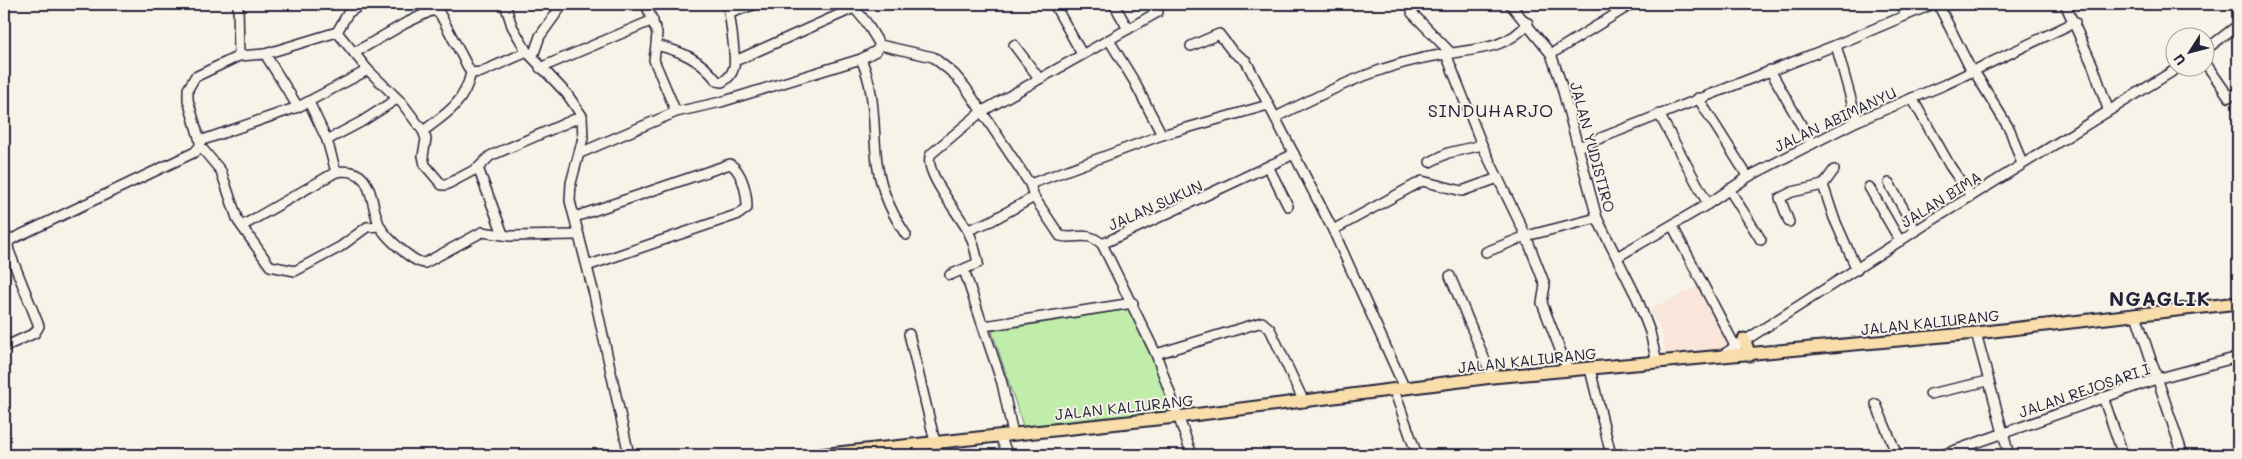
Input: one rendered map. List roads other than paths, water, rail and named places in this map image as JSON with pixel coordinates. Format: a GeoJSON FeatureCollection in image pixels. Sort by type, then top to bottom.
{"type":"FeatureCollection","features":[{"type":"Feature","properties":{"kind":"main road","name":"JALAN KALIURANG"},"geometry":{"type":"LineString","coordinates":[[819,455],[1304,402],[1492,377],[1976,333],[2238,303]]}},
{"type":"Feature","properties":{"kind":"main road"},"geometry":{"type":"LineString","coordinates":[[1740,342],[1750,354]]}},
{"type":"Feature","properties":{"kind":"street"},"geometry":{"type":"LineString","coordinates":[[238,4],[239,56]]}},
{"type":"Feature","properties":{"kind":"street"},"geometry":{"type":"LineString","coordinates":[[362,4],[348,13],[337,32],[265,54],[239,56],[195,76],[188,89],[188,100],[200,144],[221,171],[242,226],[270,266],[295,271],[340,247],[367,227],[380,226]]}},
{"type":"Feature","properties":{"kind":"street"},"geometry":{"type":"LineString","coordinates":[[504,4],[512,26],[530,54],[540,68],[567,94],[582,116],[583,138],[580,153],[575,163],[570,201],[580,235],[629,455]]}},
{"type":"Feature","properties":{"kind":"street"},"geometry":{"type":"LineString","coordinates":[[471,73],[482,72],[530,54],[540,36],[563,4]]}},
{"type":"Feature","properties":{"kind":"street"},"geometry":{"type":"LineString","coordinates":[[648,4],[657,34],[654,60],[676,112]]}},
{"type":"Feature","properties":{"kind":"street"},"geometry":{"type":"LineString","coordinates":[[656,46],[686,54],[700,62],[717,81],[726,80],[731,74],[735,61],[730,13],[727,4]]}},
{"type":"Feature","properties":{"kind":"street"},"geometry":{"type":"LineString","coordinates":[[730,13],[756,4]]}},
{"type":"Feature","properties":{"kind":"street"},"geometry":{"type":"LineString","coordinates":[[1054,4],[1082,54]]}},
{"type":"Feature","properties":{"kind":"street"},"geometry":{"type":"LineString","coordinates":[[1114,4],[1128,30]]}},
{"type":"Feature","properties":{"kind":"street","name":"JALAN YUDISTIRO"},"geometry":{"type":"LineString","coordinates":[[1510,4],[1528,23],[1551,54],[1597,218],[1617,257],[1650,332],[1657,362]]}},
{"type":"Feature","properties":{"kind":"street"},"geometry":{"type":"LineString","coordinates":[[1551,54],[1632,4]]}},
{"type":"Feature","properties":{"kind":"street"},"geometry":{"type":"LineString","coordinates":[[1900,4],[1907,15]]}},
{"type":"Feature","properties":{"kind":"street"},"geometry":{"type":"LineString","coordinates":[[1578,147],[1836,45],[1932,4],[2010,130],[2022,164]]}},
{"type":"Feature","properties":{"kind":"street"},"geometry":{"type":"LineString","coordinates":[[2065,4],[2075,22],[2108,109]]}},
{"type":"Feature","properties":{"kind":"street"},"geometry":{"type":"LineString","coordinates":[[580,153],[676,112],[721,102],[861,59],[876,51],[880,45],[866,22],[853,6],[735,61]]}},
{"type":"Feature","properties":{"kind":"street"},"geometry":{"type":"LineString","coordinates":[[354,53],[404,24],[433,10],[440,14],[471,73],[467,91],[455,107],[423,131]]}},
{"type":"Feature","properties":{"kind":"street"},"geometry":{"type":"LineString","coordinates":[[950,275],[978,264],[968,230],[936,180],[929,158],[981,112],[1158,12]]}},
{"type":"Feature","properties":{"kind":"street"},"geometry":{"type":"LineString","coordinates":[[1412,12],[1448,54],[1482,145],[1526,236],[1545,285],[1542,303],[1568,370]]}},
{"type":"Feature","properties":{"kind":"street"},"geometry":{"type":"LineString","coordinates":[[540,68],[653,20]]}},
{"type":"Feature","properties":{"kind":"street","name":"JALAN ABIMANYU"},"geometry":{"type":"LineString","coordinates":[[1617,257],[1708,204],[1748,176],[1857,121],[1973,71],[2075,22]]}},
{"type":"Feature","properties":{"kind":"street"},"geometry":{"type":"LineString","coordinates":[[1276,117],[1388,66],[1412,59],[1503,43],[1522,31],[1528,23]]}},
{"type":"Feature","properties":{"kind":"street"},"geometry":{"type":"LineString","coordinates":[[2214,43],[2238,25]]}},
{"type":"Feature","properties":{"kind":"street"},"geometry":{"type":"LineString","coordinates":[[337,32],[368,70],[397,99],[423,131],[426,139],[423,156],[425,165],[442,185],[446,185],[478,168],[490,156],[582,116]]}},
{"type":"Feature","properties":{"kind":"street"},"geometry":{"type":"LineString","coordinates":[[1191,46],[1220,34],[1232,51],[1246,61],[1333,230],[1400,390],[1417,455]]}},
{"type":"Feature","properties":{"kind":"street"},"geometry":{"type":"LineString","coordinates":[[1109,40],[1134,81],[1162,135]]}},
{"type":"Feature","properties":{"kind":"street","name":"JALAN SUKUN"},"geometry":{"type":"LineString","coordinates":[[880,45],[933,57],[954,74],[1030,184],[1034,197],[1060,236],[1068,238],[1086,235],[1094,237],[1102,244],[1269,168],[1294,154]]}},
{"type":"Feature","properties":{"kind":"street"},"geometry":{"type":"LineString","coordinates":[[1014,45],[1039,78]]}},
{"type":"Feature","properties":{"kind":"street"},"geometry":{"type":"LineString","coordinates":[[1836,45],[1857,121]]}},
{"type":"Feature","properties":{"kind":"street"},"geometry":{"type":"LineString","coordinates":[[265,54],[298,107]]}},
{"type":"Feature","properties":{"kind":"street"},"geometry":{"type":"LineString","coordinates":[[861,59],[868,76],[873,98],[876,155],[881,180],[893,214],[906,235]]}},
{"type":"Feature","properties":{"kind":"street"},"geometry":{"type":"LineString","coordinates":[[4,348],[35,333],[39,326],[9,251],[8,245],[10,240],[195,152],[200,144],[298,107],[368,70]]}},
{"type":"Feature","properties":{"kind":"street"},"geometry":{"type":"LineString","coordinates":[[1770,70],[1812,144]]}},
{"type":"Feature","properties":{"kind":"street"},"geometry":{"type":"LineString","coordinates":[[2214,75],[2229,97],[2238,93]]}},
{"type":"Feature","properties":{"kind":"street","name":"JALAN BIMA"},"geometry":{"type":"LineString","coordinates":[[1720,356],[2108,109],[2164,76]]}},
{"type":"Feature","properties":{"kind":"street"},"geometry":{"type":"LineString","coordinates":[[1698,98],[1748,176]]}},
{"type":"Feature","properties":{"kind":"street"},"geometry":{"type":"LineString","coordinates":[[1912,98],[1950,166],[1971,196]]}},
{"type":"Feature","properties":{"kind":"street"},"geometry":{"type":"LineString","coordinates":[[327,140],[397,99]]}},
{"type":"Feature","properties":{"kind":"street"},"geometry":{"type":"LineString","coordinates":[[309,102],[327,140],[336,172]]}},
{"type":"Feature","properties":{"kind":"street"},"geometry":{"type":"LineString","coordinates":[[1030,184],[1162,135],[1268,105]]}},
{"type":"Feature","properties":{"kind":"street"},"geometry":{"type":"LineString","coordinates":[[1659,114],[1708,204]]}},
{"type":"Feature","properties":{"kind":"street"},"geometry":{"type":"LineString","coordinates":[[1430,162],[1448,154],[1482,145]]}},
{"type":"Feature","properties":{"kind":"street"},"geometry":{"type":"LineString","coordinates":[[575,217],[730,164],[738,172],[747,198],[747,208],[739,214],[587,266]]}},
{"type":"Feature","properties":{"kind":"street"},"geometry":{"type":"LineString","coordinates":[[478,168],[503,234]]}},
{"type":"Feature","properties":{"kind":"street"},"geometry":{"type":"LineString","coordinates":[[1269,168],[1288,206]]}},
{"type":"Feature","properties":{"kind":"street"},"geometry":{"type":"LineString","coordinates":[[1789,222],[1780,198],[1792,192],[1823,185],[1834,170]]}},
{"type":"Feature","properties":{"kind":"street"},"geometry":{"type":"LineString","coordinates":[[242,226],[336,172],[356,172],[373,195],[380,226],[410,258],[418,263],[425,263],[482,232],[510,236],[580,235]]}},
{"type":"Feature","properties":{"kind":"street"},"geometry":{"type":"LineString","coordinates":[[1333,230],[1422,181],[1462,191],[1498,178]]}},
{"type":"Feature","properties":{"kind":"street"},"geometry":{"type":"LineString","coordinates":[[1889,183],[1916,231]]}},
{"type":"Feature","properties":{"kind":"street"},"geometry":{"type":"LineString","coordinates":[[1823,185],[1834,218],[1857,270]]}},
{"type":"Feature","properties":{"kind":"street"},"geometry":{"type":"LineString","coordinates":[[1869,187],[1900,241]]}},
{"type":"Feature","properties":{"kind":"street"},"geometry":{"type":"LineString","coordinates":[[1730,189],[1761,240]]}},
{"type":"Feature","properties":{"kind":"street"},"geometry":{"type":"LineString","coordinates":[[968,230],[991,221],[1034,197]]}},
{"type":"Feature","properties":{"kind":"street"},"geometry":{"type":"LineString","coordinates":[[1486,252],[1526,236],[1597,218]]}},
{"type":"Feature","properties":{"kind":"street"},"geometry":{"type":"LineString","coordinates":[[1672,225],[1740,342]]}},
{"type":"Feature","properties":{"kind":"street"},"geometry":{"type":"LineString","coordinates":[[1102,244],[1156,354],[1192,455]]}},
{"type":"Feature","properties":{"kind":"street"},"geometry":{"type":"LineString","coordinates":[[964,270],[1002,382],[1013,434]]}},
{"type":"Feature","properties":{"kind":"street"},"geometry":{"type":"LineString","coordinates":[[1450,276],[1492,377]]}},
{"type":"Feature","properties":{"kind":"street"},"geometry":{"type":"LineString","coordinates":[[984,326],[1132,303]]}},
{"type":"Feature","properties":{"kind":"street"},"geometry":{"type":"LineString","coordinates":[[2136,314],[2183,455]]}},
{"type":"Feature","properties":{"kind":"street"},"geometry":{"type":"LineString","coordinates":[[1156,354],[1262,322],[1270,329],[1304,402]]}},
{"type":"Feature","properties":{"kind":"street"},"geometry":{"type":"LineString","coordinates":[[1976,333],[2001,433],[2009,455]]}},
{"type":"Feature","properties":{"kind":"street"},"geometry":{"type":"LineString","coordinates":[[908,334],[935,442]]}},
{"type":"Feature","properties":{"kind":"street","name":"JALAN REJOSARI I"},"geometry":{"type":"LineString","coordinates":[[1942,455],[2156,378],[2238,357]]}},
{"type":"Feature","properties":{"kind":"street"},"geometry":{"type":"LineString","coordinates":[[1590,368],[1611,455]]}},
{"type":"Feature","properties":{"kind":"street"},"geometry":{"type":"LineString","coordinates":[[1930,394],[1988,382]]}},
{"type":"Feature","properties":{"kind":"street"},"geometry":{"type":"LineString","coordinates":[[2103,396],[2122,452]]}},
{"type":"Feature","properties":{"kind":"street"},"geometry":{"type":"LineString","coordinates":[[1876,404],[1897,455]]}},
{"type":"Feature","properties":{"kind":"street"},"geometry":{"type":"LineString","coordinates":[[1000,436],[1008,455]]}},
{"type":"Feature","properties":{"kind":"district","name":"SINDUHARJO"},"geometry":{"type":"Point","coordinates":[1491,110]}},
{"type":"Feature","properties":{"kind":"district","name":"NGAGLIK"},"geometry":{"type":"Point","coordinates":[2160,298]}}]}
